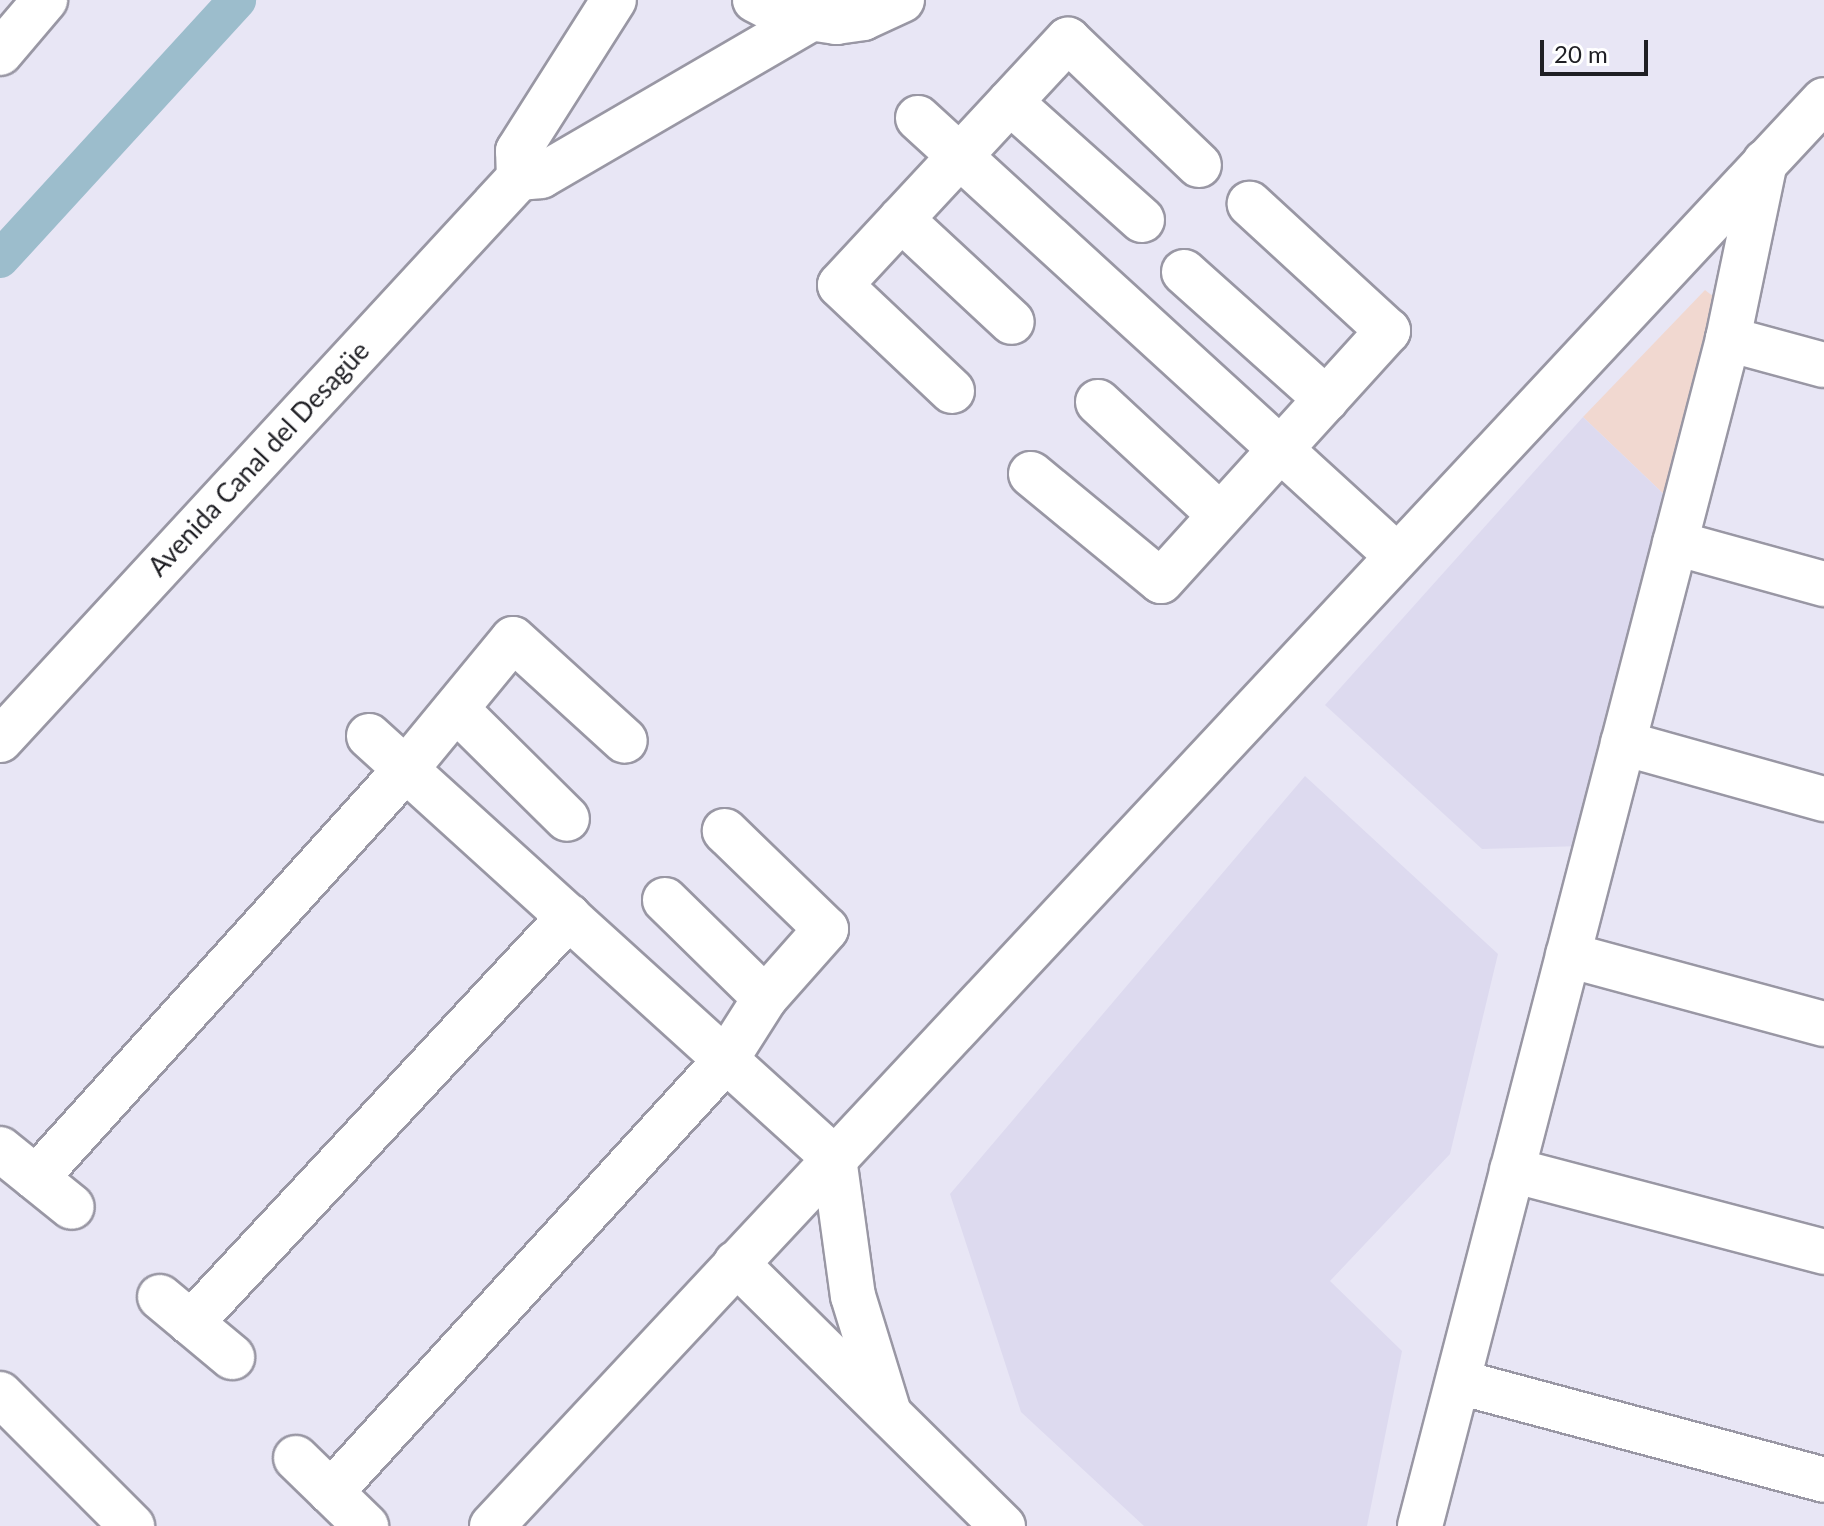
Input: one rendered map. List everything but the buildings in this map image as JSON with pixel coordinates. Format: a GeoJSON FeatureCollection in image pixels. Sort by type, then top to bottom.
{"type":"FeatureCollection","features":[{"type":"Feature","properties":{"kind":"main road"},"geometry":{"type":"LineString","coordinates":[[0,53],[45,0]]}},
{"type":"Feature","properties":{"kind":"main road"},"geometry":{"type":"LineString","coordinates":[[614,0],[518,151],[519,178],[541,176],[809,20]]}},
{"type":"Feature","properties":{"kind":"main road"},"geometry":{"type":"LineString","coordinates":[[755,0],[809,20],[863,18],[902,0]]}},
{"type":"Feature","properties":{"kind":"main road"},"geometry":{"type":"LineString","coordinates":[[952,391],[840,285],[1068,40],[1199,165]]}},
{"type":"Feature","properties":{"kind":"main road"},"geometry":{"type":"LineString","coordinates":[[1010,102],[1142,220]]}},
{"type":"Feature","properties":{"kind":"main road"},"geometry":{"type":"LineString","coordinates":[[492,1526],[1765,162],[1819,115]]}},
{"type":"Feature","properties":{"kind":"main road"},"geometry":{"type":"LineString","coordinates":[[918,118],[1396,555]]}},
{"type":"Feature","properties":{"kind":"main road"},"geometry":{"type":"LineString","coordinates":[[1420,1526],[1728,339],[1765,162]]}},
{"type":"Feature","properties":{"kind":"main road","name":"Avenida Canal del Desagüe"},"geometry":{"type":"LineString","coordinates":[[0,740],[519,178]]}},
{"type":"Feature","properties":{"kind":"main road"},"geometry":{"type":"LineString","coordinates":[[1031,474],[1161,581],[1388,331],[1250,204]]}},
{"type":"Feature","properties":{"kind":"main road"},"geometry":{"type":"LineString","coordinates":[[901,219],[1012,322]]}},
{"type":"Feature","properties":{"kind":"main road"},"geometry":{"type":"LineString","coordinates":[[1184,272],[1326,399]]}},
{"type":"Feature","properties":{"kind":"main road"},"geometry":{"type":"LineString","coordinates":[[1728,339],[1824,365]]}},
{"type":"Feature","properties":{"kind":"main road"},"geometry":{"type":"LineString","coordinates":[[1098,402],[1219,514]]}},
{"type":"Feature","properties":{"kind":"main road"},"geometry":{"type":"LineString","coordinates":[[1675,543],[1824,584]]}},
{"type":"Feature","properties":{"kind":"main road"},"geometry":{"type":"LineString","coordinates":[[36,1178],[406,769],[513,639],[625,741]]}},
{"type":"Feature","properties":{"kind":"main road"},"geometry":{"type":"LineString","coordinates":[[456,709],[567,819]]}},
{"type":"Feature","properties":{"kind":"main road"},"geometry":{"type":"LineString","coordinates":[[369,736],[834,1158],[853,1296],[889,1413]]}},
{"type":"Feature","properties":{"kind":"main road"},"geometry":{"type":"LineString","coordinates":[[1623,743],[1824,799]]}},
{"type":"Feature","properties":{"kind":"main road"},"geometry":{"type":"LineString","coordinates":[[331,1492],[725,1061],[765,998],[826,929],[725,831]]}},
{"type":"Feature","properties":{"kind":"main road"},"geometry":{"type":"LineString","coordinates":[[665,900],[765,998]]}},
{"type":"Feature","properties":{"kind":"main road"},"geometry":{"type":"LineString","coordinates":[[232,1357],[176,1310],[569,917]]}},
{"type":"Feature","properties":{"kind":"main road"},"geometry":{"type":"LineString","coordinates":[[1568,955],[1824,1024]]}},
{"type":"Feature","properties":{"kind":"main road"},"geometry":{"type":"LineString","coordinates":[[0,1149],[72,1207]]}},
{"type":"Feature","properties":{"kind":"main road"},"geometry":{"type":"LineString","coordinates":[[1512,1170],[1824,1252]]}},
{"type":"Feature","properties":{"kind":"main road"},"geometry":{"type":"LineString","coordinates":[[736,1263],[1002,1526]]}},
{"type":"Feature","properties":{"kind":"main road"},"geometry":{"type":"LineString","coordinates":[[1459,1382],[1824,1480]]}},
{"type":"Feature","properties":{"kind":"main road"},"geometry":{"type":"LineString","coordinates":[[0,1394],[132,1526]]}},
{"type":"Feature","properties":{"kind":"main road"},"geometry":{"type":"LineString","coordinates":[[296,1458],[366,1526]]}},
{"type":"Feature","properties":{"kind":"shaded area"},"geometry":{"type":"Polygon","coordinates":[[[1705,290],[1727,307],[1673,503],[1583,417],[1705,290]]]}},
{"type":"Feature","properties":{"kind":"shaded area"},"geometry":{"type":"Polygon","coordinates":[[[1583,417],[1673,503],[1582,846],[1482,849],[1325,705],[1583,417]]]}},
{"type":"Feature","properties":{"kind":"shaded area"},"geometry":{"type":"Polygon","coordinates":[[[1305,776],[1498,954],[1450,1154],[1330,1281],[1402,1351],[1367,1526],[1144,1526],[1021,1412],[950,1194],[1305,776]]]}},
{"type":"Feature","properties":{"kind":"waterway"},"geometry":{"type":"LineString","coordinates":[[0,259],[237,0]]}}]}
